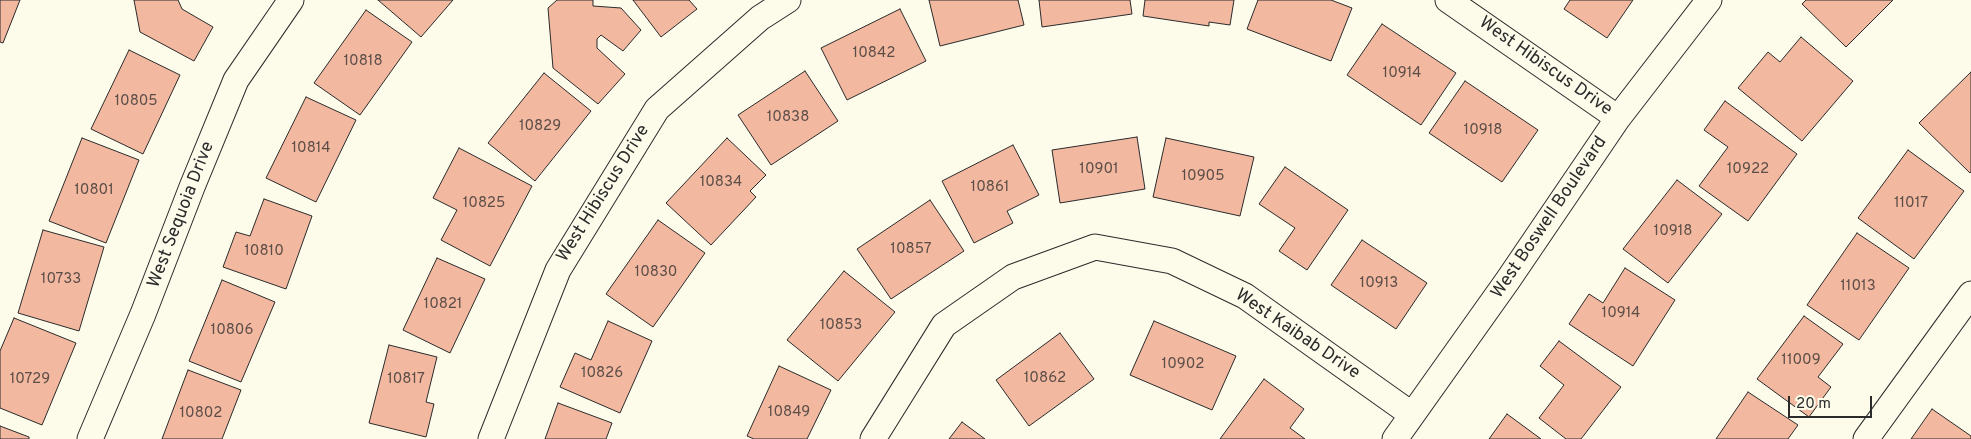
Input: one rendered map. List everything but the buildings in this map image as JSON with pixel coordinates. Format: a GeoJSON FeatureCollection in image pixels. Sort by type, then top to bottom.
{"type":"FeatureCollection","features":[{"type":"Feature","properties":{"kind":"street","name":"West Sequoia Drive"},"geometry":{"type":"LineString","coordinates":[[90,439],[143,314],[236,80],[291,0]]}},
{"type":"Feature","properties":{"kind":"street","name":"West Hibiscus Drive"},"geometry":{"type":"LineString","coordinates":[[491,439],[558,270],[657,109],[760,18],[788,0]]}},
{"type":"Feature","properties":{"kind":"street","name":"West Hibiscus Drive"},"geometry":{"type":"LineString","coordinates":[[1448,0],[1618,118]]}},
{"type":"Feature","properties":{"kind":"street","name":"West Boswell Boulevard"},"geometry":{"type":"LineString","coordinates":[[1395,439],[1508,280],[1618,118],[1709,0]]}},
{"type":"Feature","properties":{"kind":"street","name":"West Kaibab Drive"},"geometry":{"type":"LineString","coordinates":[[873,439],[944,325],[1013,277],[1095,247],[1172,261],[1245,296],[1411,414]]}},
{"type":"Feature","properties":{"kind":"street"},"geometry":{"type":"LineString","coordinates":[[1866,439],[1971,294]]}}]}
